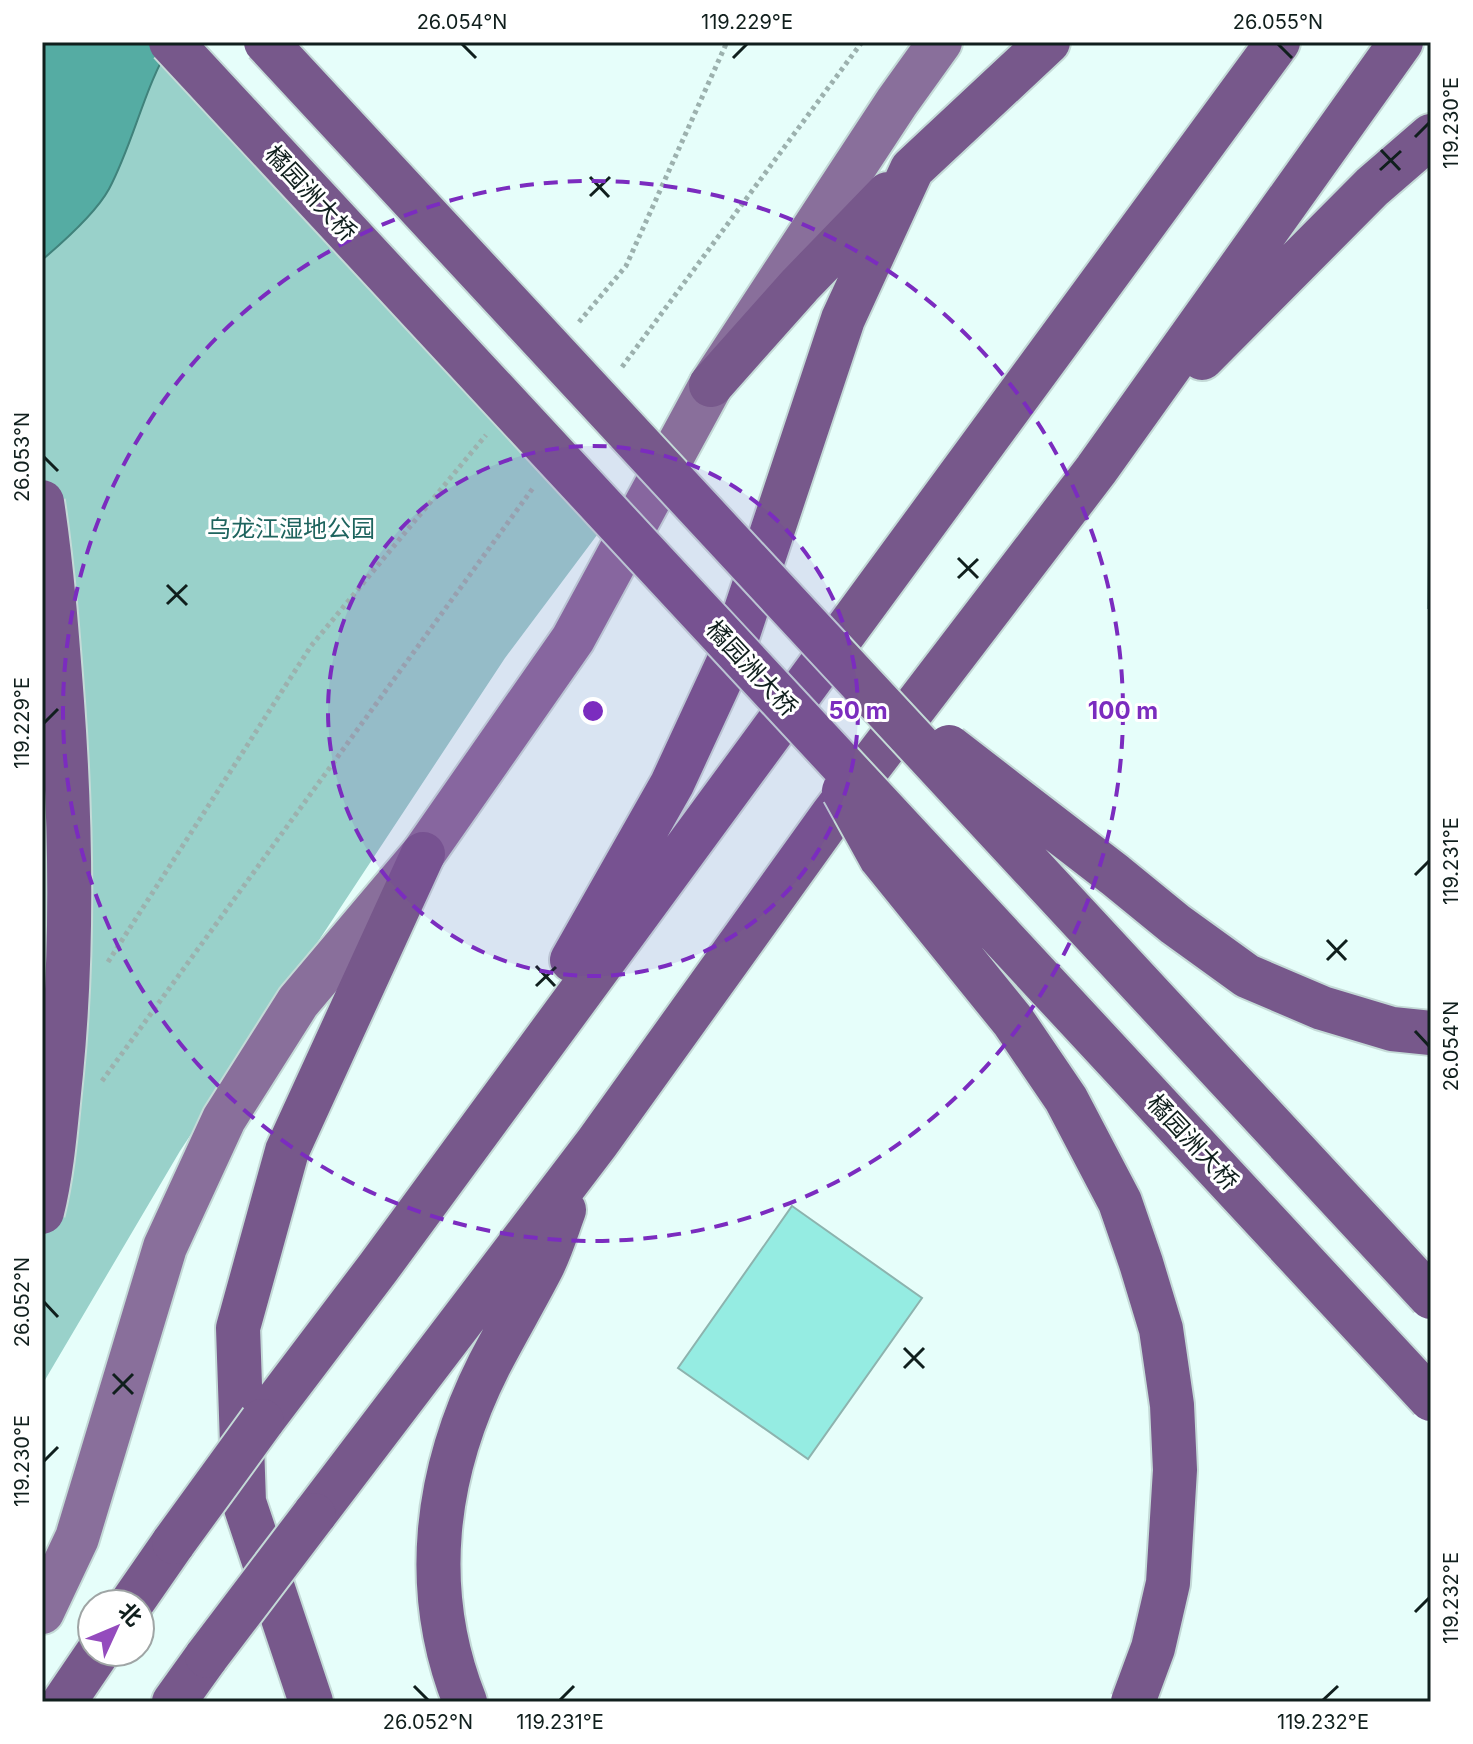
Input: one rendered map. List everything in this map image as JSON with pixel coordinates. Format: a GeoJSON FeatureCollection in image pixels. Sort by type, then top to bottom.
{"type":"FeatureCollection","features":[{"type":"Feature","properties":{"kind":"highway","name":"橘园洲大桥"},"geometry":{"type":"LineString","coordinates":[[171,42],[1431,1399]]}},
{"type":"Feature","properties":{"kind":"highway"},"geometry":{"type":"LineString","coordinates":[[266,42],[1431,1297]]}},
{"type":"Feature","properties":{"kind":"highway"},"geometry":{"type":"LineString","coordinates":[[711,385],[800,285],[912,169],[1048,42]]}},
{"type":"Feature","properties":{"kind":"highway"},"geometry":{"type":"LineString","coordinates":[[142,1588],[1278,42]]}},
{"type":"Feature","properties":{"kind":"highway"},"geometry":{"type":"LineString","coordinates":[[174,1702],[597,1143],[833,814],[1096,470],[1401,42]]}},
{"type":"Feature","properties":{"kind":"highway"},"geometry":{"type":"LineString","coordinates":[[1096,470],[1265,293],[1372,187],[1431,136]]}},
{"type":"Feature","properties":{"kind":"highway"},"geometry":{"type":"LineString","coordinates":[[378,1268],[553,993],[672,784],[729,661],[843,319],[912,169]]}},
{"type":"Feature","properties":{"kind":"highway"},"geometry":{"type":"LineString","coordinates":[[42,502],[60,672],[70,870],[69,963],[63,1046],[42,1212]]}},
{"type":"Feature","properties":{"kind":"highway"},"geometry":{"type":"LineString","coordinates":[[860,681],[1247,976],[1322,1008],[1392,1029],[1431,1033]]}},
{"type":"Feature","properties":{"kind":"highway"},"geometry":{"type":"LineString","coordinates":[[809,730],[881,858],[1013,1021],[1066,1099],[1120,1202],[1141,1263],[1161,1329],[1172,1405],[1175,1470],[1168,1583],[1153,1648],[1133,1702]]}},
{"type":"Feature","properties":{"kind":"highway"},"geometry":{"type":"LineString","coordinates":[[311,1702],[244,1502],[238,1328],[287,1151],[423,854]]}},
{"type":"Feature","properties":{"kind":"highway"},"geometry":{"type":"LineString","coordinates":[[465,1702],[452,1669],[442,1617],[437,1546],[452,1457],[489,1366],[543,1265],[571,1195],[597,1143]]}},
{"type":"Feature","properties":{"kind":"highway"},"geometry":{"type":"LineString","coordinates":[[64,1702],[87,1668]]}},
{"type":"Feature","properties":{"kind":"main road"},"geometry":{"type":"LineString","coordinates":[[42,1612],[77,1538],[165,1247],[224,1119],[298,1002],[423,854],[573,639],[711,385],[897,102],[940,42]]}},
{"type":"Feature","properties":{"kind":"path"},"geometry":{"type":"LineString","coordinates":[[575,327],[626,266],[727,42]]}},
{"type":"Feature","properties":{"kind":"path"},"geometry":{"type":"LineString","coordinates":[[620,371],[862,42]]}},
{"type":"Feature","properties":{"kind":"path"},"geometry":{"type":"LineString","coordinates":[[104,968],[311,646],[494,425]]}},
{"type":"Feature","properties":{"kind":"path"},"geometry":{"type":"LineString","coordinates":[[97,1088],[536,485]]}},
{"type":"Feature","properties":{"kind":"green space","name":"乌龙江湿地公园"},"geometry":{"type":"Polygon","coordinates":[[[150,42],[615,511],[505,658],[180,1151],[42,1385],[42,234],[150,42]]]}},
{"type":"Feature","properties":{"kind":"shaded area"},"geometry":{"type":"Polygon","coordinates":[[[42,42],[172,42],[154,77],[109,189],[88,217],[42,260],[42,42]]]}},
{"type":"Feature","properties":{"kind":"building"},"geometry":{"type":"Polygon","coordinates":[[[1431,403],[1431,608],[1428,608],[1431,403]]]}},
{"type":"Feature","properties":{"kind":"building"},"geometry":{"type":"Polygon","coordinates":[[[792,1206],[922,1298],[808,1459],[678,1368],[792,1206]]]}}]}
